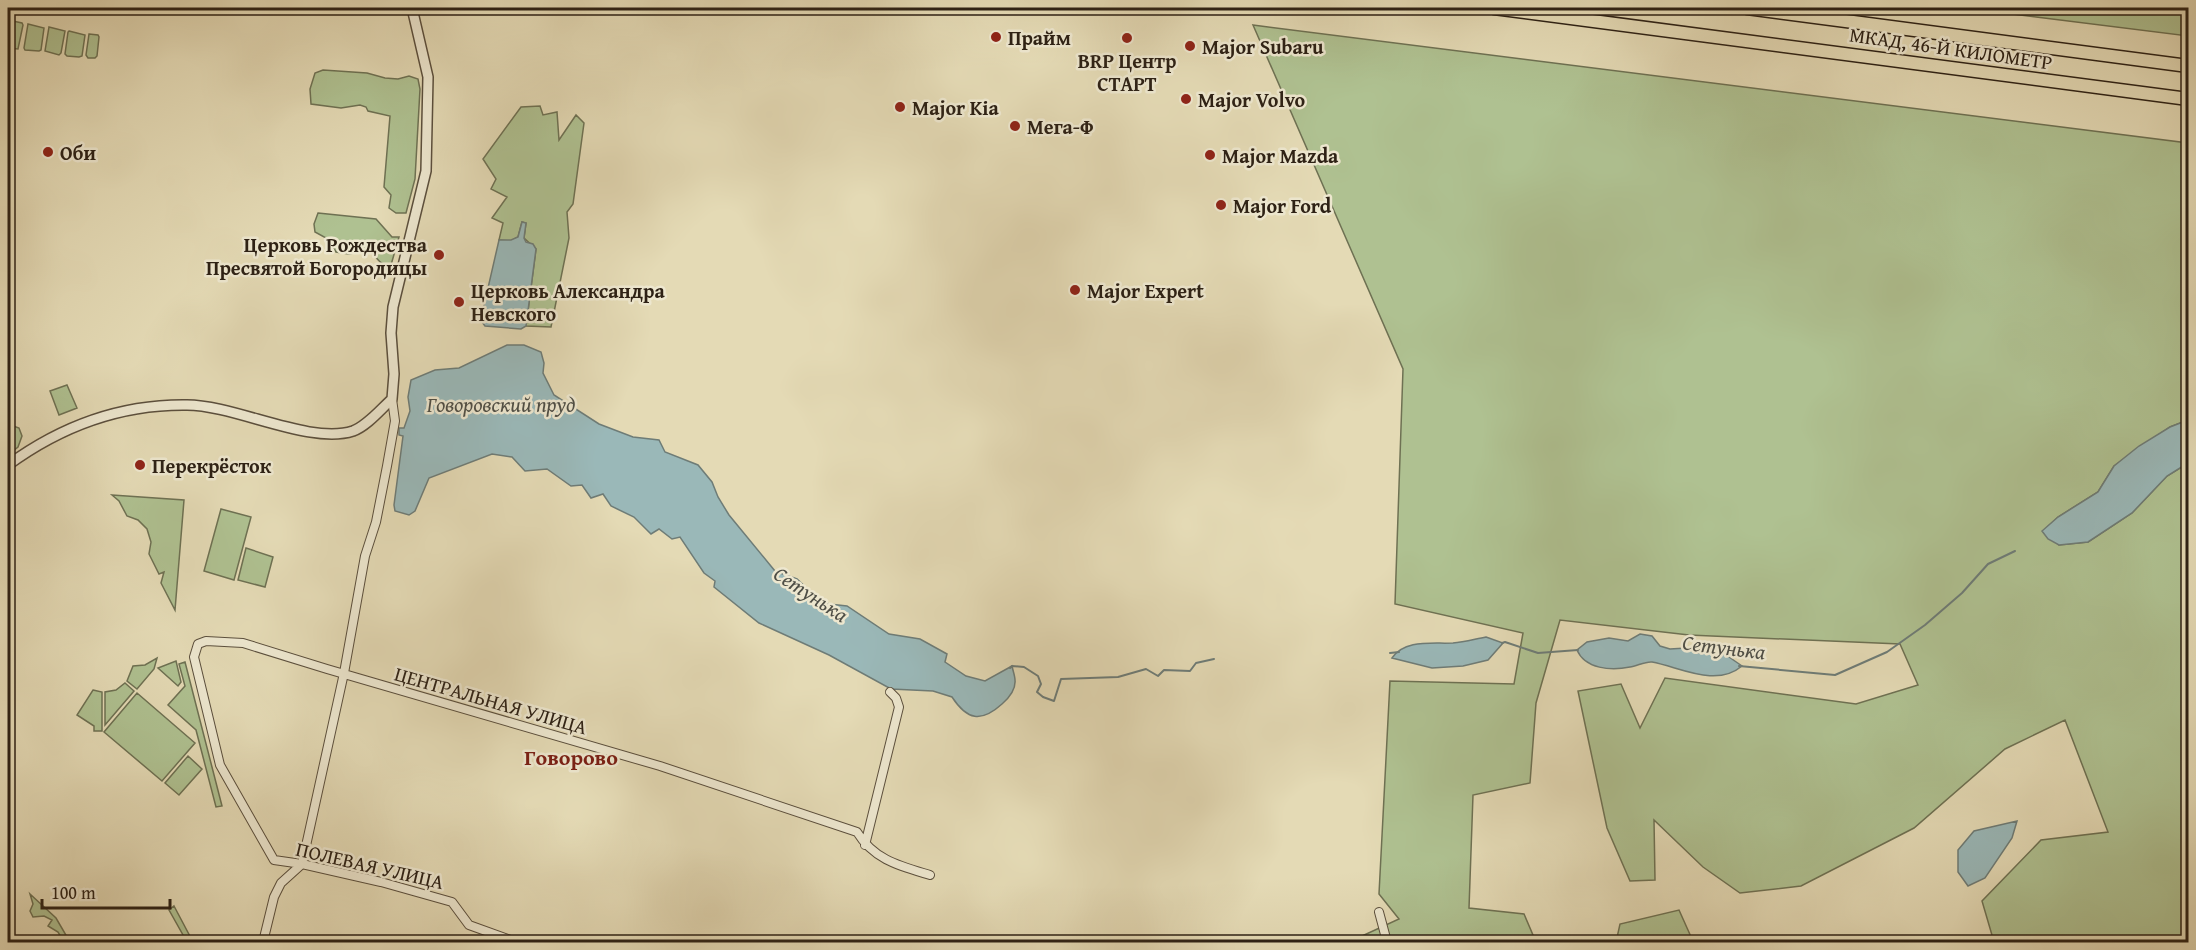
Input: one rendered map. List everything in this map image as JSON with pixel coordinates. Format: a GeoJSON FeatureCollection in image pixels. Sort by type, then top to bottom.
{"type":"FeatureCollection","features":[{"type":"Feature","properties":{"kind":"highway","name":"МКАД, 46-Й КИЛОМЕТР"},"geometry":{"type":"LineString","coordinates":[[1494,8],[2188,99]]}},
{"type":"Feature","properties":{"kind":"highway","name":"МКАД, 46-Й КИЛОМЕТР"},"geometry":{"type":"LineString","coordinates":[[1748,8],[2188,66]]}},
{"type":"Feature","properties":{"kind":"street"},"geometry":{"type":"LineString","coordinates":[[263,942],[274,897],[281,883],[302,864],[344,673],[360,582],[376,522],[395,421],[392,399],[393,308],[426,171],[428,77],[412,8]]}},
{"type":"Feature","properties":{"kind":"street"},"geometry":{"type":"LineString","coordinates":[[8,465],[30,448],[61,431],[86,421],[133,410],[197,406],[224,410],[320,433],[338,434],[355,430],[392,399]]}},
{"type":"Feature","properties":{"kind":"street","name":"ЦЕНТРАЛЬНАЯ УЛИЦА"},"geometry":{"type":"LineString","coordinates":[[274,860],[220,765],[194,657],[196,647],[201,642],[224,640],[243,642],[660,766],[857,832],[865,845],[887,860],[930,875]]}},
{"type":"Feature","properties":{"kind":"street"},"geometry":{"type":"LineString","coordinates":[[865,845],[899,707],[896,698],[890,692]]}},
{"type":"Feature","properties":{"kind":"street","name":"ПОЛЕВАЯ УЛИЦА"},"geometry":{"type":"LineString","coordinates":[[274,860],[381,882],[452,902],[469,925],[516,942]]}},
{"type":"Feature","properties":{"kind":"street"},"geometry":{"type":"LineString","coordinates":[[1379,912],[1387,942]]}},
{"type":"Feature","properties":{"kind":"green space"},"geometry":{"type":"Polygon","coordinates":[[[1965,8],[2188,8],[2188,36],[1965,8]]]}},
{"type":"Feature","properties":{"kind":"green space"},"geometry":{"type":"Polygon","coordinates":[[[8,20],[23,25],[18,49],[8,48],[8,20]]]}},
{"type":"Feature","properties":{"kind":"green space"},"geometry":{"type":"Polygon","coordinates":[[[28,24],[44,28],[39,51],[24,48],[28,24]]]}},
{"type":"Feature","properties":{"kind":"green space"},"geometry":{"type":"Polygon","coordinates":[[[1253,25],[2188,143],[2188,420],[2170,427],[2114,466],[2098,492],[2058,517],[2043,531],[2059,545],[2088,542],[2132,513],[2167,476],[2188,463],[2188,942],[1994,942],[1982,901],[2041,840],[2108,832],[2065,720],[2005,749],[1914,828],[1801,886],[1740,893],[1703,867],[1654,820],[1655,880],[1630,881],[1607,828],[1578,691],[1621,684],[1640,728],[1665,678],[1856,704],[1918,685],[1900,644],[1689,635],[1560,620],[1536,703],[1530,783],[1473,795],[1469,908],[1524,914],[1536,942],[1349,942],[1399,919],[1379,894],[1390,681],[1514,684],[1523,633],[1395,604],[1403,369],[1253,25]]]}},
{"type":"Feature","properties":{"kind":"green space"},"geometry":{"type":"Polygon","coordinates":[[[49,27],[65,31],[59,55],[45,51],[49,27]]]}},
{"type":"Feature","properties":{"kind":"green space"},"geometry":{"type":"Polygon","coordinates":[[[69,31],[85,35],[82,56],[65,54],[69,31]]]}},
{"type":"Feature","properties":{"kind":"green space"},"geometry":{"type":"Polygon","coordinates":[[[89,34],[99,37],[95,58],[88,58],[86,55],[89,34]]]}},
{"type":"Feature","properties":{"kind":"green space"},"geometry":{"type":"Polygon","coordinates":[[[323,70],[367,73],[398,79],[409,76],[418,79],[420,89],[415,179],[406,213],[396,213],[389,208],[391,195],[384,187],[390,116],[368,111],[366,107],[360,105],[341,108],[311,104],[310,89],[315,73],[323,70]]]}},
{"type":"Feature","properties":{"kind":"green space"},"geometry":{"type":"Polygon","coordinates":[[[540,106],[543,115],[557,112],[559,140],[576,115],[584,123],[573,204],[567,212],[569,238],[551,327],[526,326],[536,249],[524,238],[526,223],[522,222],[518,237],[511,241],[499,240],[503,223],[492,218],[507,197],[491,189],[496,179],[483,159],[521,107],[540,106]]]}},
{"type":"Feature","properties":{"kind":"green space"},"geometry":{"type":"Polygon","coordinates":[[[318,213],[376,219],[392,237],[399,237],[391,265],[384,264],[368,250],[349,254],[336,252],[328,239],[315,232],[314,224],[318,213]]]}},
{"type":"Feature","properties":{"kind":"green space"},"geometry":{"type":"Polygon","coordinates":[[[67,385],[77,408],[59,415],[50,391],[67,385]]]}},
{"type":"Feature","properties":{"kind":"green space"},"geometry":{"type":"Polygon","coordinates":[[[8,424],[19,428],[22,436],[18,447],[8,455],[8,424]]]}},
{"type":"Feature","properties":{"kind":"green space"},"geometry":{"type":"Polygon","coordinates":[[[112,495],[184,500],[175,610],[161,583],[164,572],[159,574],[149,554],[151,542],[147,529],[138,520],[127,516],[119,501],[112,495]]]}},
{"type":"Feature","properties":{"kind":"green space"},"geometry":{"type":"Polygon","coordinates":[[[221,509],[251,517],[234,580],[204,571],[221,509]]]}},
{"type":"Feature","properties":{"kind":"green space"},"geometry":{"type":"Polygon","coordinates":[[[246,548],[273,557],[265,587],[238,580],[246,548]]]}},
{"type":"Feature","properties":{"kind":"green space"},"geometry":{"type":"Polygon","coordinates":[[[157,658],[154,669],[137,689],[127,681],[133,666],[145,665],[157,658]]]}},
{"type":"Feature","properties":{"kind":"green space"},"geometry":{"type":"Polygon","coordinates":[[[176,661],[181,682],[178,686],[158,668],[176,661]]]}},
{"type":"Feature","properties":{"kind":"green space"},"geometry":{"type":"Polygon","coordinates":[[[185,662],[222,806],[216,807],[196,730],[168,705],[185,686],[179,664],[185,662]]]}},
{"type":"Feature","properties":{"kind":"green space"},"geometry":{"type":"Polygon","coordinates":[[[125,683],[134,691],[105,725],[105,692],[116,690],[125,683]]]}},
{"type":"Feature","properties":{"kind":"green space"},"geometry":{"type":"Polygon","coordinates":[[[93,690],[102,692],[102,731],[94,731],[94,726],[77,715],[93,690]]]}},
{"type":"Feature","properties":{"kind":"green space"},"geometry":{"type":"Polygon","coordinates":[[[137,693],[195,743],[162,781],[104,732],[137,693]]]}},
{"type":"Feature","properties":{"kind":"green space"},"geometry":{"type":"Polygon","coordinates":[[[188,756],[202,769],[179,795],[165,783],[188,756]]]}},
{"type":"Feature","properties":{"kind":"green space"},"geometry":{"type":"Polygon","coordinates":[[[30,894],[56,918],[70,942],[64,942],[58,932],[48,926],[52,920],[44,916],[33,917],[30,911],[33,904],[30,894]]]}},
{"type":"Feature","properties":{"kind":"green space"},"geometry":{"type":"Polygon","coordinates":[[[174,906],[193,942],[187,942],[169,910],[174,906]]]}},
{"type":"Feature","properties":{"kind":"green space"},"geometry":{"type":"Polygon","coordinates":[[[1679,910],[1692,939],[1739,937],[1742,942],[1616,942],[1620,924],[1679,910]]]}},
{"type":"Feature","properties":{"kind":"water"},"geometry":{"type":"Polygon","coordinates":[[[522,222],[526,223],[524,238],[526,242],[533,244],[536,249],[526,326],[521,329],[485,326],[482,322],[482,314],[499,240],[511,240],[518,237],[522,222]]]}},
{"type":"Feature","properties":{"kind":"water","name":"Говоровский пруд"},"geometry":{"type":"Polygon","coordinates":[[[507,345],[524,345],[541,352],[544,363],[543,373],[554,395],[599,424],[633,437],[659,440],[665,452],[698,465],[712,482],[729,515],[775,571],[797,579],[818,599],[829,604],[847,606],[889,634],[920,639],[947,654],[945,662],[966,676],[985,681],[1012,666],[1015,684],[1011,694],[994,710],[981,716],[975,716],[963,710],[952,697],[933,691],[891,689],[829,655],[759,623],[714,587],[715,581],[704,573],[680,537],[672,539],[659,529],[651,534],[634,517],[611,506],[603,494],[591,498],[582,485],[571,486],[547,469],[525,471],[512,457],[492,454],[429,478],[415,511],[409,515],[395,511],[403,436],[399,435],[399,428],[404,428],[410,411],[408,397],[411,380],[435,370],[459,368],[507,345]]]}},
{"type":"Feature","properties":{"kind":"water"},"geometry":{"type":"Polygon","coordinates":[[[2188,420],[2188,463],[2167,476],[2132,513],[2088,542],[2059,545],[2048,539],[2042,531],[2058,517],[2098,492],[2114,466],[2139,446],[2170,427],[2188,420]]]}},
{"type":"Feature","properties":{"kind":"water"},"geometry":{"type":"Polygon","coordinates":[[[1640,634],[1652,636],[1660,646],[1670,649],[1686,648],[1698,653],[1713,646],[1742,666],[1732,672],[1709,676],[1652,662],[1623,668],[1607,668],[1592,665],[1577,650],[1587,642],[1609,638],[1628,641],[1640,634]]]}},
{"type":"Feature","properties":{"kind":"water"},"geometry":{"type":"Polygon","coordinates":[[[1486,637],[1503,643],[1488,660],[1463,666],[1432,668],[1392,658],[1397,652],[1411,645],[1453,643],[1486,637]]]}},
{"type":"Feature","properties":{"kind":"water"},"geometry":{"type":"Polygon","coordinates":[[[2017,821],[2012,838],[1985,878],[1968,886],[1958,872],[1958,850],[1974,831],[2017,821]]]}},
{"type":"Feature","properties":{"kind":"waterway","name":"Сетунька"},"geometry":{"type":"LineString","coordinates":[[1739,666],[1835,675],[1887,652],[1925,625],[1962,593],[1988,564],[2015,551]]}},
{"type":"Feature","properties":{"kind":"waterway","name":"Сетунька"},"geometry":{"type":"LineString","coordinates":[[1502,643],[1538,653],[1578,650]]}},
{"type":"Feature","properties":{"kind":"waterway","name":"Сетунька"},"geometry":{"type":"LineString","coordinates":[[1390,653],[1399,652]]}},
{"type":"Feature","properties":{"kind":"waterway","name":"Сетунька"},"geometry":{"type":"LineString","coordinates":[[1010,668],[1012,666],[1024,667],[1038,676],[1041,684],[1037,692],[1054,701],[1061,679],[1118,677],[1146,669],[1158,676],[1164,670],[1190,671],[1196,663],[1214,659]]}},
{"type":"Feature","properties":{"kind":"place","name":"Прайм"},"geometry":{"type":"Point","coordinates":[996,37]}},
{"type":"Feature","properties":{"kind":"place","name":"BRP Центр СТАРТ"},"geometry":{"type":"Point","coordinates":[1127,38]}},
{"type":"Feature","properties":{"kind":"place","name":"Major Subaru"},"geometry":{"type":"Point","coordinates":[1190,46]}},
{"type":"Feature","properties":{"kind":"place","name":"Major Volvo"},"geometry":{"type":"Point","coordinates":[1186,99]}},
{"type":"Feature","properties":{"kind":"place","name":"Major Kia"},"geometry":{"type":"Point","coordinates":[900,107]}},
{"type":"Feature","properties":{"kind":"place","name":"Мега-Ф"},"geometry":{"type":"Point","coordinates":[1015,126]}},
{"type":"Feature","properties":{"kind":"place","name":"Оби"},"geometry":{"type":"Point","coordinates":[48,152]}},
{"type":"Feature","properties":{"kind":"place","name":"Major Mazda"},"geometry":{"type":"Point","coordinates":[1210,155]}},
{"type":"Feature","properties":{"kind":"place","name":"Major Ford"},"geometry":{"type":"Point","coordinates":[1221,205]}},
{"type":"Feature","properties":{"kind":"place","name":"Церковь Рождества Пресвятой Богородицы"},"geometry":{"type":"Point","coordinates":[439,255]}},
{"type":"Feature","properties":{"kind":"place","name":"Major Expert"},"geometry":{"type":"Point","coordinates":[1075,290]}},
{"type":"Feature","properties":{"kind":"place","name":"Церковь Александра Невского"},"geometry":{"type":"Point","coordinates":[459,302]}},
{"type":"Feature","properties":{"kind":"place","name":"Перекрёсток"},"geometry":{"type":"Point","coordinates":[140,465]}},
{"type":"Feature","properties":{"kind":"district","name":"Говорово"},"geometry":{"type":"Point","coordinates":[571,757]}}]}
